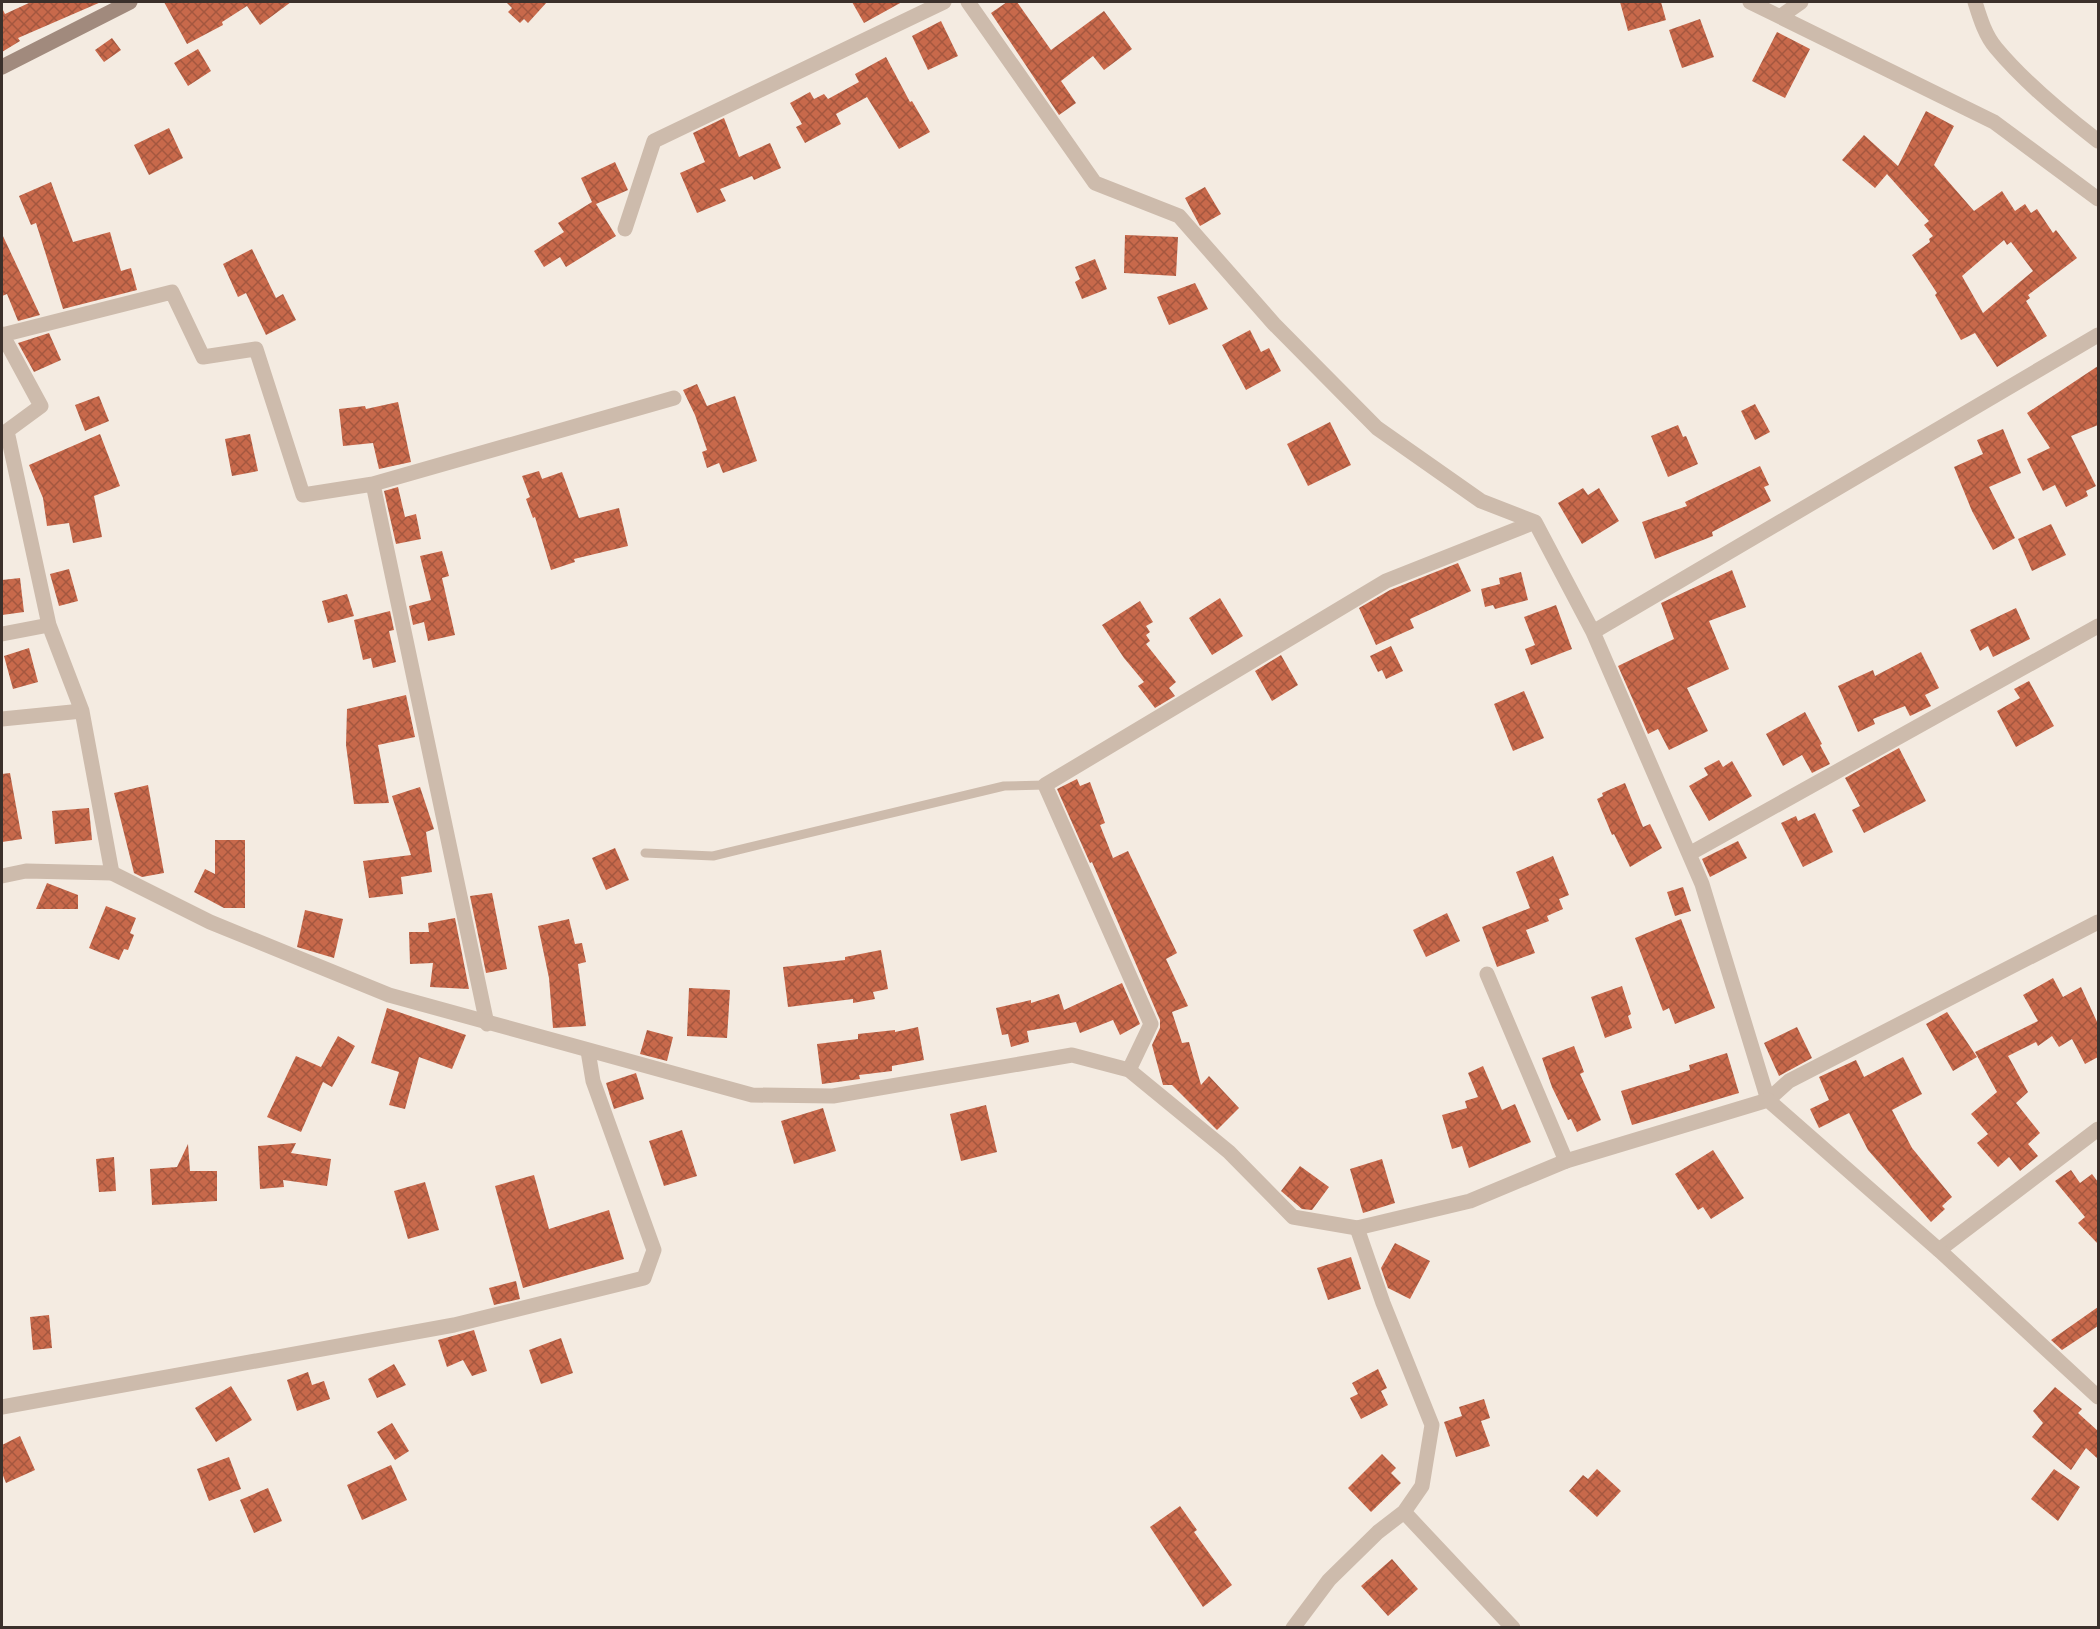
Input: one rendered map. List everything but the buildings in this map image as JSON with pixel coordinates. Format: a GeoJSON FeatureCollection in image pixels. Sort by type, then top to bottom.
{"type":"FeatureCollection","features":[{"type":"Feature","properties":{"kind":"main road"},"geometry":{"type":"LineString","coordinates":[[3,64],[130,2]]}},
{"type":"Feature","properties":{"kind":"street"},"geometry":{"type":"LineString","coordinates":[[625,229],[654,141],[944,2]]}},
{"type":"Feature","properties":{"kind":"street"},"geometry":{"type":"LineString","coordinates":[[968,2],[1095,183],[1179,216],[1274,324],[1377,428],[1481,501],[1535,522],[1593,632],[1702,884],[1768,1100],[1939,1250],[2098,1397]]}},
{"type":"Feature","properties":{"kind":"street"},"geometry":{"type":"LineString","coordinates":[[1750,2],[1994,122],[2098,199]]}},
{"type":"Feature","properties":{"kind":"street"},"geometry":{"type":"LineString","coordinates":[[1781,16],[1801,2]]}},
{"type":"Feature","properties":{"kind":"street"},"geometry":{"type":"LineString","coordinates":[[1975,2],[1982,24],[1995,47],[2064,115],[2098,141]]}},
{"type":"Feature","properties":{"kind":"street"},"geometry":{"type":"LineString","coordinates":[[111,873],[82,711],[49,625],[7,432],[41,406],[2,334],[172,292],[203,357],[256,349],[303,495],[373,484],[674,398]]}},
{"type":"Feature","properties":{"kind":"street"},"geometry":{"type":"LineString","coordinates":[[1593,632],[2098,335]]}},
{"type":"Feature","properties":{"kind":"street"},"geometry":{"type":"LineString","coordinates":[[373,484],[487,1024]]}},
{"type":"Feature","properties":{"kind":"street"},"geometry":{"type":"LineString","coordinates":[[1129,1070],[1151,1024],[1045,784],[1386,581],[1535,522]]}},
{"type":"Feature","properties":{"kind":"street"},"geometry":{"type":"LineString","coordinates":[[2,633],[49,625]]}},
{"type":"Feature","properties":{"kind":"street"},"geometry":{"type":"LineString","coordinates":[[1689,854],[2098,626]]}},
{"type":"Feature","properties":{"kind":"street"},"geometry":{"type":"LineString","coordinates":[[2,719],[82,711]]}},
{"type":"Feature","properties":{"kind":"street"},"geometry":{"type":"LineString","coordinates":[[2,876],[26,871],[111,873],[210,922],[389,995],[487,1024],[752,1095],[832,1096],[1072,1055],[1129,1070],[1229,1152],[1293,1217],[1357,1228],[1470,1201],[1566,1161],[1768,1100],[1789,1081],[2098,922]]}},
{"type":"Feature","properties":{"kind":"street"},"geometry":{"type":"LineString","coordinates":[[1487,974],[1566,1161]]}},
{"type":"Feature","properties":{"kind":"street"},"geometry":{"type":"LineString","coordinates":[[2,1407],[454,1325],[644,1278],[654,1250],[593,1081],[588,1051]]}},
{"type":"Feature","properties":{"kind":"street"},"geometry":{"type":"LineString","coordinates":[[1939,1250],[2098,1129]]}},
{"type":"Feature","properties":{"kind":"street"},"geometry":{"type":"LineString","coordinates":[[1293,1628],[1329,1580],[1378,1532],[1404,1512],[1422,1486],[1432,1425],[1383,1303],[1357,1228]]}},
{"type":"Feature","properties":{"kind":"street"},"geometry":{"type":"LineString","coordinates":[[1404,1512],[1513,1628]]}},
{"type":"Feature","properties":{"kind":"lane"},"geometry":{"type":"LineString","coordinates":[[645,854],[713,856],[1004,786],[1045,784]]}}]}
